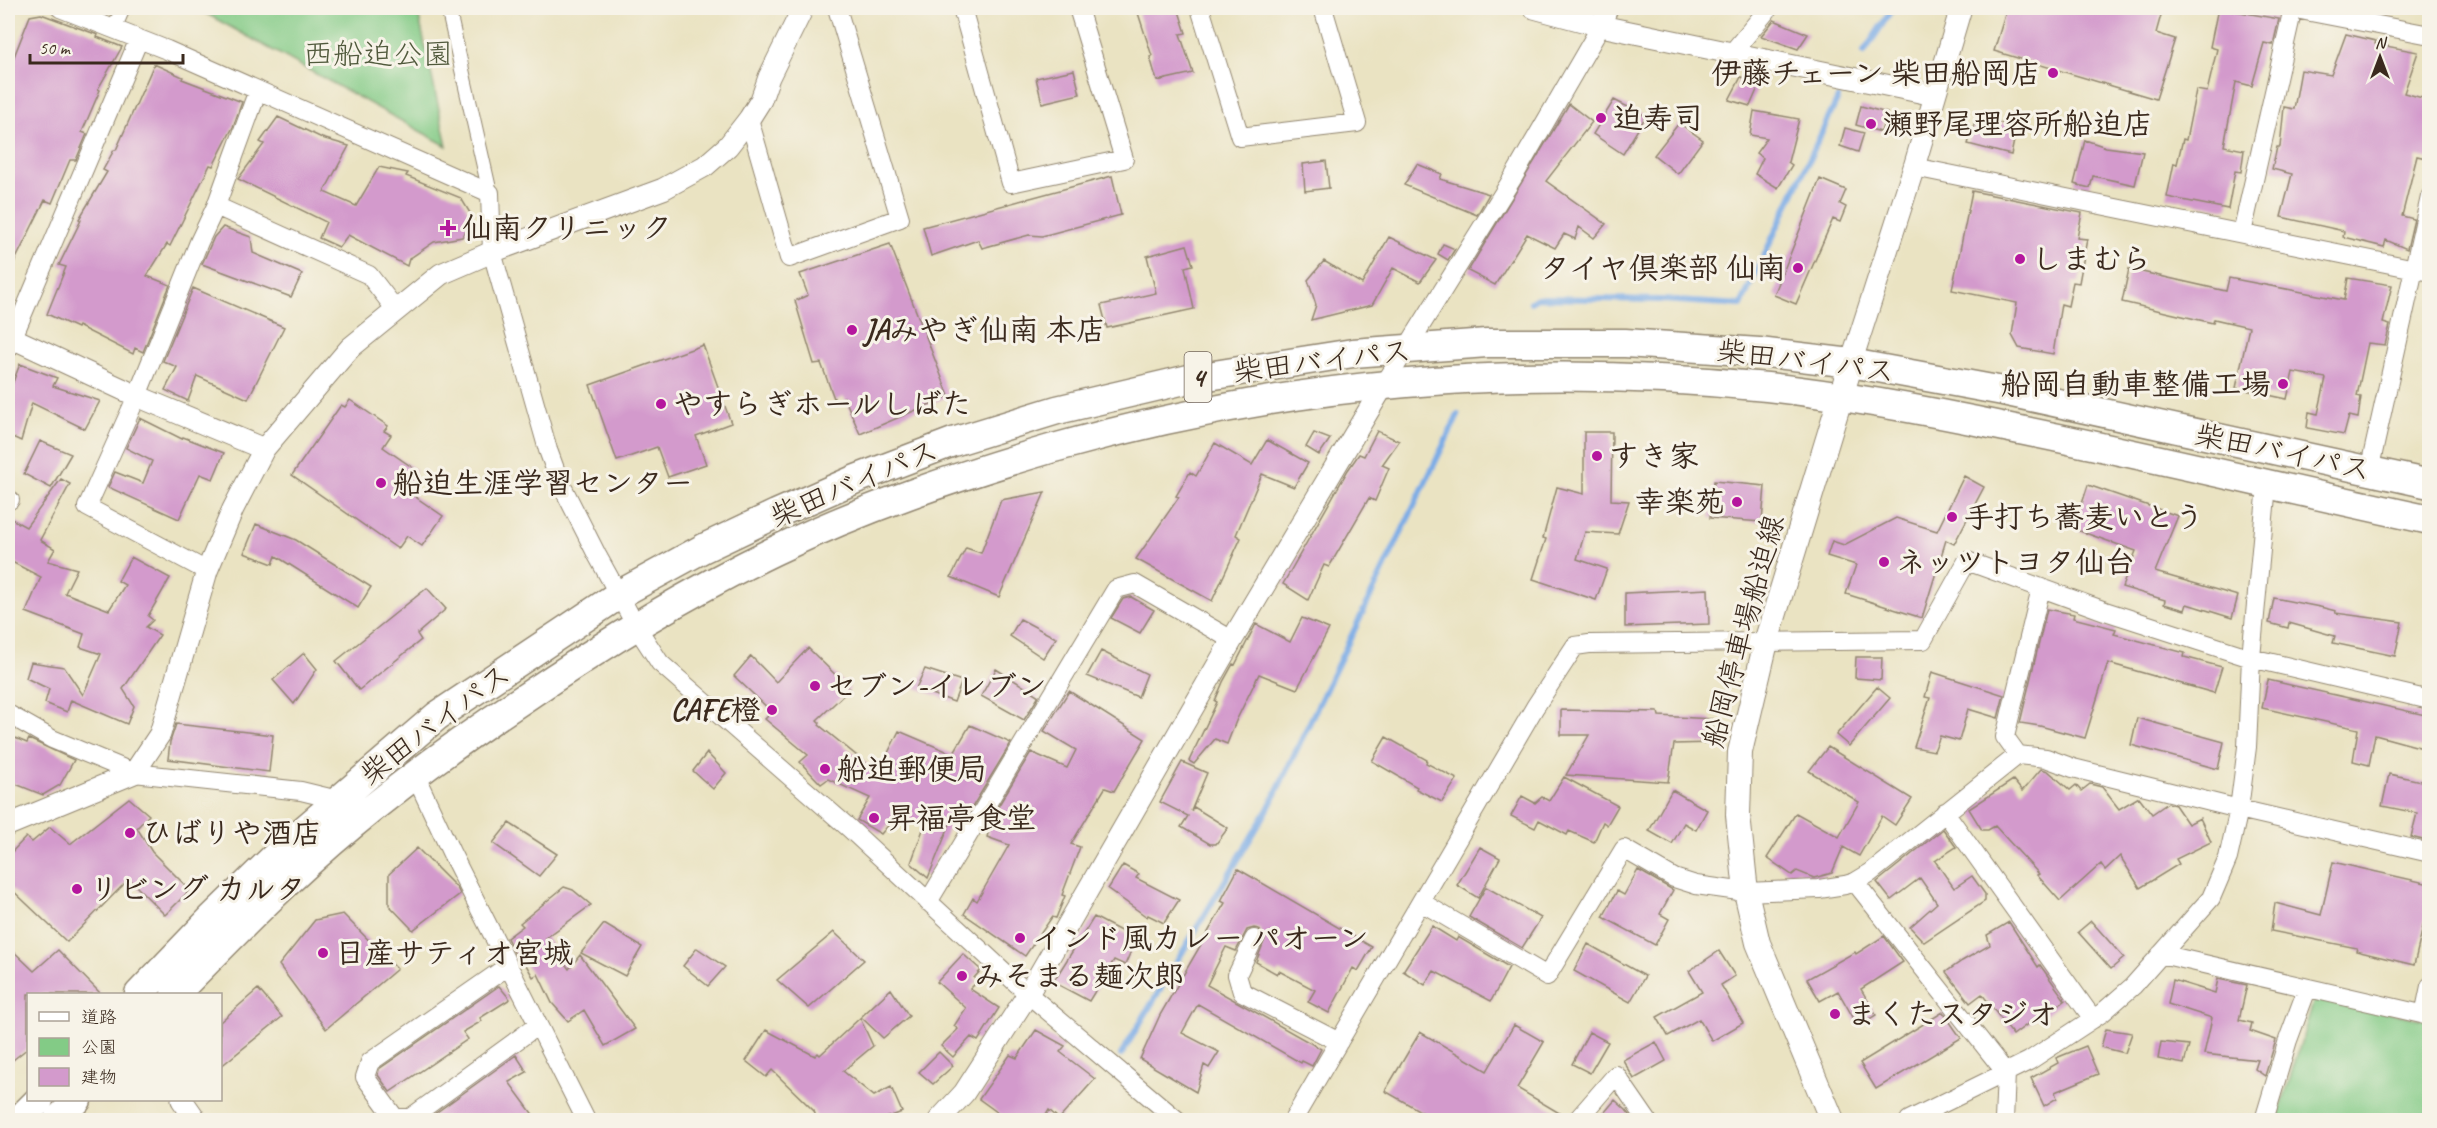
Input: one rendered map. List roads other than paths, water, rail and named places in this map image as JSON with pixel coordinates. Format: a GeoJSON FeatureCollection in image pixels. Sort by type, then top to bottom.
{"type":"FeatureCollection","features":[{"type":"Feature","properties":{"kind":"highway","name":"柴田バイパス"},"geometry":{"type":"LineString","coordinates":[[140,993],[290,842],[437,716],[620,594],[704,548],[776,514],[856,479],[953,442],[1057,410],[1189,379],[1353,353],[1487,343],[1625,343],[1759,352],[1851,363],[2003,391],[2430,484]]}},
{"type":"Feature","properties":{"kind":"highway","name":"柴田バイパス"},"geometry":{"type":"LineString","coordinates":[[176,993],[296,873],[355,822],[415,775],[545,684],[696,591],[773,552],[940,482],[1112,432],[1197,412],[1294,395],[1385,383],[1527,375],[1603,375],[1759,386],[1890,403],[2089,443],[2430,520]]}},
{"type":"Feature","properties":{"kind":"highway"},"geometry":{"type":"LineString","coordinates":[[20,1120],[38,1101]]}},
{"type":"Feature","properties":{"kind":"highway"},"geometry":{"type":"LineString","coordinates":[[58,1120],[76,1101]]}},
{"type":"Feature","properties":{"kind":"main road","name":"船岡停車場船迫線"},"geometry":{"type":"LineString","coordinates":[[1832,1120],[1758,943],[1746,892],[1738,814],[1740,752],[1766,642],[1851,363]]}},
{"type":"Feature","properties":{"kind":"street"},"geometry":{"type":"LineString","coordinates":[[60,8],[258,90],[490,193]]}},
{"type":"Feature","properties":{"kind":"street"},"geometry":{"type":"LineString","coordinates":[[114,29],[123,8]]}},
{"type":"Feature","properties":{"kind":"street"},"geometry":{"type":"LineString","coordinates":[[448,8],[490,193],[492,252],[556,470],[597,555],[636,626],[660,663],[849,828],[1028,994],[1177,1120]]}},
{"type":"Feature","properties":{"kind":"street"},"geometry":{"type":"LineString","coordinates":[[8,825],[134,773],[160,734],[207,571],[233,509],[264,448],[350,348],[441,274],[492,252],[663,189],[705,166],[728,146],[761,100],[769,77],[803,8]]}},
{"type":"Feature","properties":{"kind":"street"},"geometry":{"type":"LineString","coordinates":[[749,119],[789,258],[900,218],[837,8]]}},
{"type":"Feature","properties":{"kind":"street"},"geometry":{"type":"LineString","coordinates":[[962,8],[1011,183],[1124,159],[1078,8]]}},
{"type":"Feature","properties":{"kind":"street"},"geometry":{"type":"LineString","coordinates":[[1200,8],[1240,137],[1357,123],[1323,8]]}},
{"type":"Feature","properties":{"kind":"street"},"geometry":{"type":"LineString","coordinates":[[1534,8],[1605,17],[1731,54],[1934,95]]}},
{"type":"Feature","properties":{"kind":"street"},"geometry":{"type":"LineString","coordinates":[[1731,54],[1769,8]]}},
{"type":"Feature","properties":{"kind":"street"},"geometry":{"type":"LineString","coordinates":[[1851,363],[1914,167],[1961,8]]}},
{"type":"Feature","properties":{"kind":"street"},"geometry":{"type":"LineString","coordinates":[[2242,233],[2291,8],[2430,35]]}},
{"type":"Feature","properties":{"kind":"street"},"geometry":{"type":"LineString","coordinates":[[939,1120],[964,1093],[1028,994],[1232,640],[1406,348],[1514,176],[1605,17]]}},
{"type":"Feature","properties":{"kind":"street"},"geometry":{"type":"LineString","coordinates":[[139,39],[9,341],[264,448]]}},
{"type":"Feature","properties":{"kind":"street"},"geometry":{"type":"LineString","coordinates":[[207,571],[87,507],[137,396],[198,242],[216,206],[258,90]]}},
{"type":"Feature","properties":{"kind":"street"},"geometry":{"type":"LineString","coordinates":[[1914,167],[2421,269]]}},
{"type":"Feature","properties":{"kind":"street"},"geometry":{"type":"LineString","coordinates":[[2369,471],[2421,269],[2430,197]]}},
{"type":"Feature","properties":{"kind":"street"},"geometry":{"type":"LineString","coordinates":[[216,206],[369,275],[396,310]]}},
{"type":"Feature","properties":{"kind":"street"},"geometry":{"type":"LineString","coordinates":[[1909,1120],[2029,1061],[2093,1019],[2133,987],[2211,898],[2228,858],[2239,809],[2247,747],[2251,658],[2267,485]]}},
{"type":"Feature","properties":{"kind":"street"},"geometry":{"type":"LineString","coordinates":[[1293,1120],[1535,707],[1575,646],[1923,640],[1967,561],[2106,611],[2251,658],[2430,700]]}},
{"type":"Feature","properties":{"kind":"street"},"geometry":{"type":"LineString","coordinates":[[928,902],[1116,589],[1135,584],[1232,640]]}},
{"type":"Feature","properties":{"kind":"street"},"geometry":{"type":"LineString","coordinates":[[2018,755],[2005,737],[2041,588]]}},
{"type":"Feature","properties":{"kind":"street"},"geometry":{"type":"LineString","coordinates":[[8,714],[52,740],[134,773],[279,788],[338,800]]}},
{"type":"Feature","properties":{"kind":"street"},"geometry":{"type":"LineString","coordinates":[[1421,902],[1547,976],[1624,849],[1674,878],[1696,885],[1746,892],[1819,889],[1855,882],[1870,873],[2018,755],[2029,754],[2073,768],[2239,809],[2430,853]]}},
{"type":"Feature","properties":{"kind":"street"},"geometry":{"type":"LineString","coordinates":[[415,775],[451,852],[586,1120]]}},
{"type":"Feature","properties":{"kind":"street"},"geometry":{"type":"LineString","coordinates":[[1945,812],[2093,1019]]}},
{"type":"Feature","properties":{"kind":"street"},"geometry":{"type":"LineString","coordinates":[[1855,882],[2006,1073],[2004,1120]]}},
{"type":"Feature","properties":{"kind":"street"},"geometry":{"type":"LineString","coordinates":[[1254,939],[1237,975],[1242,992],[1339,1042]]}},
{"type":"Feature","properties":{"kind":"street"},"geometry":{"type":"LineString","coordinates":[[2161,954],[2427,1015],[2430,986]]}},
{"type":"Feature","properties":{"kind":"street"},"geometry":{"type":"LineString","coordinates":[[508,966],[370,1062],[365,1077],[395,1118],[410,1118],[538,1025]]}},
{"type":"Feature","properties":{"kind":"street"},"geometry":{"type":"LineString","coordinates":[[2264,1120],[2288,1040],[2307,989]]}},
{"type":"Feature","properties":{"kind":"street"},"geometry":{"type":"LineString","coordinates":[[1577,1120],[1616,1075],[1647,1120]]}},
{"type":"Feature","properties":{"kind":"street"},"geometry":{"type":"LineString","coordinates":[[183,1101],[196,1120]]}},
{"type":"Feature","properties":{"kind":"waterway"},"geometry":{"type":"LineString","coordinates":[[1864,52],[1893,8]]}},
{"type":"Feature","properties":{"kind":"waterway"},"geometry":{"type":"LineString","coordinates":[[1531,302],[1537,298],[1662,300],[1741,305],[1838,98]]}},
{"type":"Feature","properties":{"kind":"waterway"},"geometry":{"type":"LineString","coordinates":[[1121,1055],[1268,809],[1458,415]]}},
{"type":"Feature","properties":{"kind":"place","name":"伊藤チェーン 柴田船岡店"},"geometry":{"type":"Point","coordinates":[2053,73]}},
{"type":"Feature","properties":{"kind":"place","name":"迫寿司"},"geometry":{"type":"Point","coordinates":[1601,118]}},
{"type":"Feature","properties":{"kind":"place","name":"瀬野尾理容所船迫店"},"geometry":{"type":"Point","coordinates":[1871,124]}},
{"type":"Feature","properties":{"kind":"place","name":"仙南クリニック"},"geometry":{"type":"Point","coordinates":[448,228]}},
{"type":"Feature","properties":{"kind":"place","name":"しまむら"},"geometry":{"type":"Point","coordinates":[2020,259]}},
{"type":"Feature","properties":{"kind":"place","name":"タイヤ倶楽部 仙南"},"geometry":{"type":"Point","coordinates":[1798,268]}},
{"type":"Feature","properties":{"kind":"place","name":"JAみやぎ仙南 本店"},"geometry":{"type":"Point","coordinates":[852,330]}},
{"type":"Feature","properties":{"kind":"place","name":"船岡自動車整備工場"},"geometry":{"type":"Point","coordinates":[2283,384]}},
{"type":"Feature","properties":{"kind":"place","name":"やすらぎホールしばた"},"geometry":{"type":"Point","coordinates":[661,404]}},
{"type":"Feature","properties":{"kind":"place","name":"すき家"},"geometry":{"type":"Point","coordinates":[1597,456]}},
{"type":"Feature","properties":{"kind":"place","name":"船迫生涯学習センター"},"geometry":{"type":"Point","coordinates":[381,483]}},
{"type":"Feature","properties":{"kind":"place","name":"幸楽苑"},"geometry":{"type":"Point","coordinates":[1737,502]}},
{"type":"Feature","properties":{"kind":"place","name":"手打ち蕎麦いとう"},"geometry":{"type":"Point","coordinates":[1952,517]}},
{"type":"Feature","properties":{"kind":"place","name":"ネッツトヨタ仙台"},"geometry":{"type":"Point","coordinates":[1884,562]}},
{"type":"Feature","properties":{"kind":"place","name":"セブン-イレブン"},"geometry":{"type":"Point","coordinates":[815,686]}},
{"type":"Feature","properties":{"kind":"place","name":"CAFE橙"},"geometry":{"type":"Point","coordinates":[772,710]}},
{"type":"Feature","properties":{"kind":"place","name":"船迫郵便局"},"geometry":{"type":"Point","coordinates":[825,769]}},
{"type":"Feature","properties":{"kind":"place","name":"昇福亭食堂"},"geometry":{"type":"Point","coordinates":[874,818]}},
{"type":"Feature","properties":{"kind":"place","name":"ひばりや酒店"},"geometry":{"type":"Point","coordinates":[130,833]}},
{"type":"Feature","properties":{"kind":"place","name":"リビング カルタ"},"geometry":{"type":"Point","coordinates":[77,889]}},
{"type":"Feature","properties":{"kind":"place","name":"インド風カレー パオーン"},"geometry":{"type":"Point","coordinates":[1020,938]}},
{"type":"Feature","properties":{"kind":"place","name":"日産サティオ宮城"},"geometry":{"type":"Point","coordinates":[323,953]}},
{"type":"Feature","properties":{"kind":"place","name":"みそまる麺次郎"},"geometry":{"type":"Point","coordinates":[962,976]}},
{"type":"Feature","properties":{"kind":"place","name":"まくたスタジオ"},"geometry":{"type":"Point","coordinates":[1835,1014]}},
{"type":"Feature","properties":{"kind":"park label","name":"西船迫公園"},"geometry":{"type":"Point","coordinates":[378,54]}}]}
